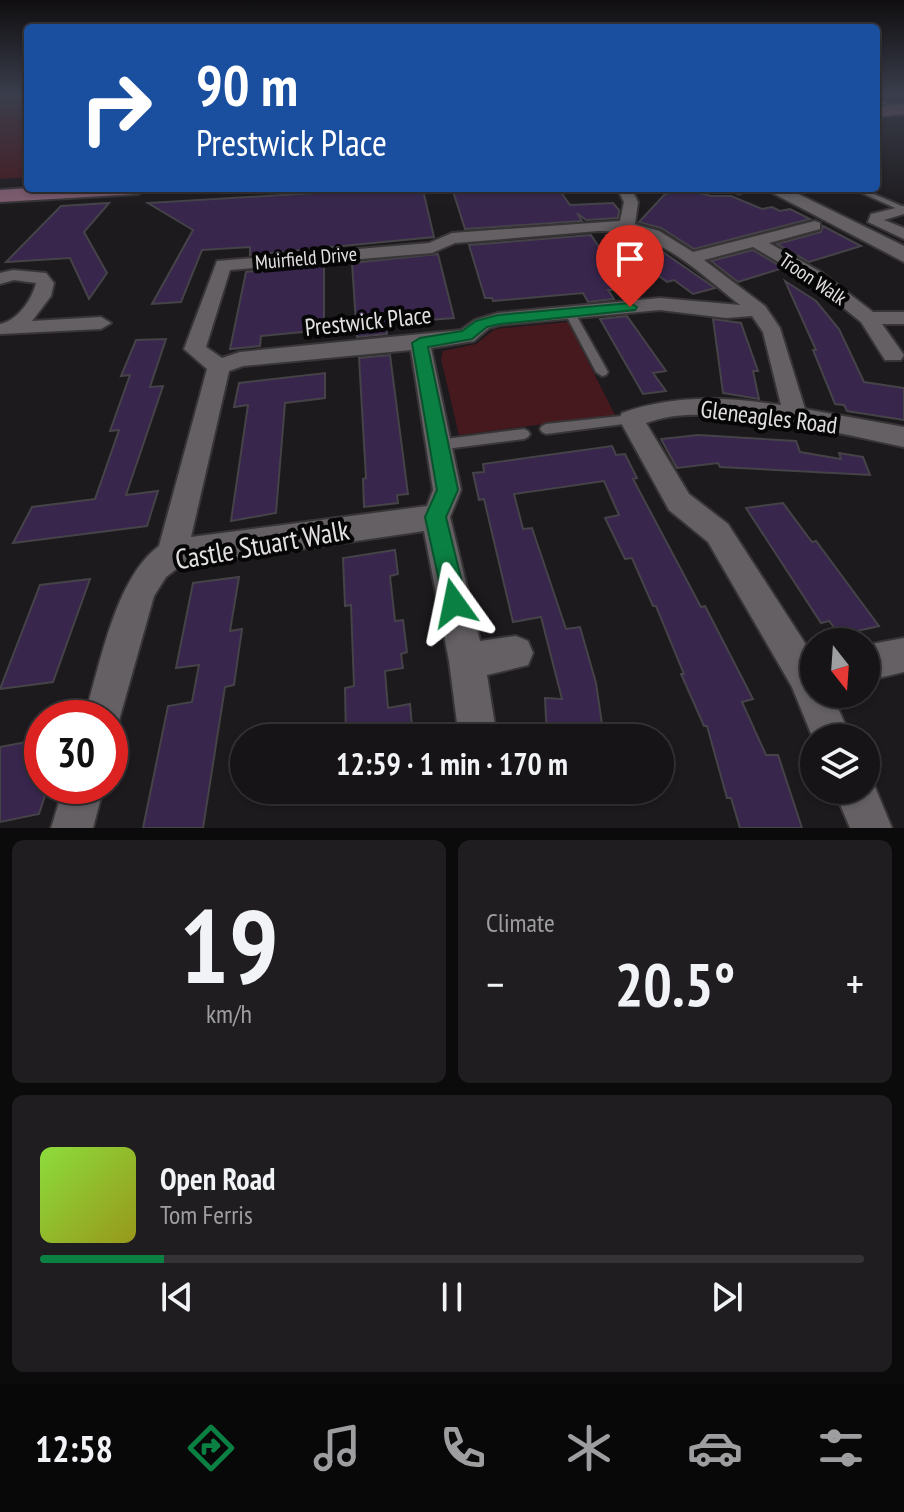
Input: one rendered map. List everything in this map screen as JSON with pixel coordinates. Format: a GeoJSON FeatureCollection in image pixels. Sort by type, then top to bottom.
{"type":"FeatureCollection","features":[{"type":"Feature","properties":{"kind":"main road"},"geometry":{"type":"LineString","coordinates":[[0,196],[69,192]]}},
{"type":"Feature","properties":{"kind":"street"},"geometry":{"type":"LineString","coordinates":[[626,226],[632,209],[627,192]]}},
{"type":"Feature","properties":{"kind":"street"},"geometry":{"type":"LineString","coordinates":[[780,192],[904,255]]}},
{"type":"Feature","properties":{"kind":"street"},"geometry":{"type":"LineString","coordinates":[[904,210],[876,217],[876,222],[904,234]]}},
{"type":"Feature","properties":{"kind":"street","name":"Muirfield Drive"},"geometry":{"type":"LineString","coordinates":[[219,367],[195,349],[223,265],[432,248],[452,238],[626,226],[653,234],[691,258],[758,310]]}},
{"type":"Feature","properties":{"kind":"street","name":"Troon Walk"},"geometry":{"type":"LineString","coordinates":[[691,258],[815,226]]}},
{"type":"Feature","properties":{"kind":"street","name":"Troon Walk"},"geometry":{"type":"LineString","coordinates":[[756,242],[815,276],[868,318],[893,355]]}},
{"type":"Feature","properties":{"kind":"street"},"geometry":{"type":"LineString","coordinates":[[0,279],[28,275],[40,277],[45,283],[42,296],[8,328]]}},
{"type":"Feature","properties":{"kind":"street","name":"Prestwick Place"},"geometry":{"type":"LineString","coordinates":[[219,367],[240,359],[467,336],[482,324],[498,319],[660,304],[726,312],[758,310]]}},
{"type":"Feature","properties":{"kind":"street"},"geometry":{"type":"LineString","coordinates":[[758,310],[773,332],[796,418]]}},
{"type":"Feature","properties":{"kind":"street","name":"Troon Walk"},"geometry":{"type":"LineString","coordinates":[[868,318],[904,318]]}},
{"type":"Feature","properties":{"kind":"street"},"geometry":{"type":"LineString","coordinates":[[8,328],[101,323]]}},
{"type":"Feature","properties":{"kind":"street"},"geometry":{"type":"LineString","coordinates":[[420,343],[447,490],[436,517],[467,661],[476,724]]}},
{"type":"Feature","properties":{"kind":"street"},"geometry":{"type":"LineString","coordinates":[[172,554],[219,367]]}},
{"type":"Feature","properties":{"kind":"street","name":"Gleneagles Road"},"geometry":{"type":"LineString","coordinates":[[631,419],[644,411],[711,405],[904,437]]}},
{"type":"Feature","properties":{"kind":"street"},"geometry":{"type":"LineString","coordinates":[[631,419],[679,502],[718,533],[800,659]]}},
{"type":"Feature","properties":{"kind":"street","name":"Castle Stuart Walk"},"geometry":{"type":"LineString","coordinates":[[108,700],[140,590],[155,567],[172,554],[436,517]]}},
{"type":"Feature","properties":{"kind":"street"},"geometry":{"type":"LineString","coordinates":[[467,661],[516,653]]}},
{"type":"Feature","properties":{"kind":"street"},"geometry":{"type":"LineString","coordinates":[[880,660],[904,655]]}},
{"type":"Feature","properties":{"kind":"street"},"geometry":{"type":"LineString","coordinates":[[72,828],[79,804]]}},
{"type":"Feature","properties":{"kind":"street"},"geometry":{"type":"LineString","coordinates":[[861,804],[871,828]]}},
{"type":"Feature","properties":{"kind":"lane"},"geometry":{"type":"LineString","coordinates":[[863,192],[904,210]]}},
{"type":"Feature","properties":{"kind":"lane"},"geometry":{"type":"LineString","coordinates":[[570,313],[602,372]]}},
{"type":"Feature","properties":{"kind":"lane"},"geometry":{"type":"LineString","coordinates":[[546,429],[631,419]]}},
{"type":"Feature","properties":{"kind":"lane"},"geometry":{"type":"LineString","coordinates":[[438,445],[524,434]]}},
{"type":"Feature","properties":{"kind":"shaded area"},"geometry":{"type":"Polygon","coordinates":[[[0,133],[24,133],[24,177],[0,179],[0,133]]]}},
{"type":"Feature","properties":{"kind":"shaded area"},"geometry":{"type":"Polygon","coordinates":[[[568,322],[615,415],[459,435],[441,359],[443,351],[476,344],[495,329],[568,322]]]}},
{"type":"Feature","properties":{"kind":"building"},"geometry":{"type":"Polygon","coordinates":[[[331,192],[423,192],[434,237],[250,255],[250,247],[202,250],[181,302],[152,304],[193,230],[148,203],[331,192]]]}},
{"type":"Feature","properties":{"kind":"building"},"geometry":{"type":"Polygon","coordinates":[[[453,192],[561,192],[570,205],[613,203],[619,210],[618,218],[586,220],[577,213],[582,221],[465,229],[453,192]]]}},
{"type":"Feature","properties":{"kind":"building"},"geometry":{"type":"Polygon","coordinates":[[[695,192],[731,196],[762,209],[790,209],[810,219],[694,249],[661,228],[639,222],[664,195],[695,192]]]}},
{"type":"Feature","properties":{"kind":"building"},"geometry":{"type":"Polygon","coordinates":[[[109,203],[84,232],[107,273],[89,299],[70,258],[6,262],[61,206],[109,203]]]}},
{"type":"Feature","properties":{"kind":"building"},"geometry":{"type":"Polygon","coordinates":[[[823,226],[861,246],[809,262],[777,244],[821,232],[823,226]]]}},
{"type":"Feature","properties":{"kind":"building"},"geometry":{"type":"Polygon","coordinates":[[[591,235],[627,289],[608,290],[614,299],[588,302],[583,293],[493,301],[492,298],[485,298],[469,245],[591,235]]]}},
{"type":"Feature","properties":{"kind":"building"},"geometry":{"type":"Polygon","coordinates":[[[605,235],[639,240],[657,248],[715,288],[693,294],[674,280],[667,282],[605,235]]]}},
{"type":"Feature","properties":{"kind":"building"},"geometry":{"type":"Polygon","coordinates":[[[753,250],[783,268],[738,282],[711,261],[753,250]]]}},
{"type":"Feature","properties":{"kind":"building"},"geometry":{"type":"Polygon","coordinates":[[[438,254],[454,318],[389,323],[386,324],[387,334],[357,337],[352,263],[438,254]]]}},
{"type":"Feature","properties":{"kind":"building"},"geometry":{"type":"Polygon","coordinates":[[[324,265],[324,330],[261,336],[260,346],[230,349],[246,272],[324,265]]]}},
{"type":"Feature","properties":{"kind":"building"},"geometry":{"type":"Polygon","coordinates":[[[785,281],[816,301],[839,329],[864,382],[904,388],[904,420],[847,411],[844,405],[835,404],[813,350],[816,350],[785,281]]]}},
{"type":"Feature","properties":{"kind":"building"},"geometry":{"type":"Polygon","coordinates":[[[627,316],[666,371],[653,373],[666,391],[643,394],[600,319],[627,316]]]}},
{"type":"Feature","properties":{"kind":"building"},"geometry":{"type":"Polygon","coordinates":[[[713,319],[741,323],[758,371],[753,371],[759,399],[723,393],[713,319]]]}},
{"type":"Feature","properties":{"kind":"building"},"geometry":{"type":"Polygon","coordinates":[[[166,339],[150,387],[163,386],[126,495],[158,491],[147,526],[13,543],[32,507],[95,499],[119,430],[110,431],[130,375],[121,376],[136,340],[166,339]]]}},
{"type":"Feature","properties":{"kind":"building"},"geometry":{"type":"Polygon","coordinates":[[[390,355],[408,494],[397,495],[398,503],[364,507],[363,479],[366,478],[359,358],[390,355]]]}},
{"type":"Feature","properties":{"kind":"building"},"geometry":{"type":"Polygon","coordinates":[[[325,373],[325,398],[285,403],[276,513],[231,521],[248,405],[234,407],[239,383],[325,373]]]}},
{"type":"Feature","properties":{"kind":"building"},"geometry":{"type":"Polygon","coordinates":[[[698,435],[796,441],[800,452],[841,459],[839,453],[863,457],[870,475],[720,467],[718,463],[677,468],[661,439],[698,435]]]}},
{"type":"Feature","properties":{"kind":"building"},"geometry":{"type":"Polygon","coordinates":[[[612,446],[616,455],[625,454],[637,478],[633,479],[753,699],[742,702],[766,755],[778,755],[802,828],[740,828],[731,798],[727,798],[707,726],[704,726],[681,674],[684,674],[656,606],[653,606],[632,558],[625,559],[605,518],[619,515],[604,481],[514,494],[523,529],[532,528],[566,629],[580,627],[596,683],[602,724],[546,724],[545,698],[562,699],[541,617],[513,622],[484,499],[479,500],[473,473],[484,472],[483,464],[612,446]]]}},
{"type":"Feature","properties":{"kind":"building"},"geometry":{"type":"Polygon","coordinates":[[[783,503],[812,542],[816,541],[879,626],[834,628],[829,621],[821,623],[746,508],[783,503]]]}},
{"type":"Feature","properties":{"kind":"building"},"geometry":{"type":"Polygon","coordinates":[[[395,550],[398,574],[390,576],[395,621],[403,620],[407,652],[401,654],[403,668],[385,671],[388,708],[410,704],[412,724],[346,724],[345,688],[354,686],[351,605],[345,606],[343,558],[395,550]]]}},
{"type":"Feature","properties":{"kind":"building"},"geometry":{"type":"Polygon","coordinates":[[[239,577],[230,631],[242,629],[234,685],[225,687],[203,828],[143,828],[168,706],[192,702],[199,665],[176,668],[193,583],[239,577]]]}},
{"type":"Feature","properties":{"kind":"building"},"geometry":{"type":"Polygon","coordinates":[[[90,579],[53,682],[0,689],[40,585],[90,579]]]}},
{"type":"Feature","properties":{"kind":"building"},"geometry":{"type":"Polygon","coordinates":[[[24,742],[24,804],[42,804],[39,814],[0,822],[0,747],[24,742]]]}},
{"type":"Feature","properties":{"kind":"route"},"geometry":{"type":"LineString","coordinates":[[454,603],[436,517],[447,490],[420,343],[467,336],[482,324],[498,319],[630,307]]}}]}
